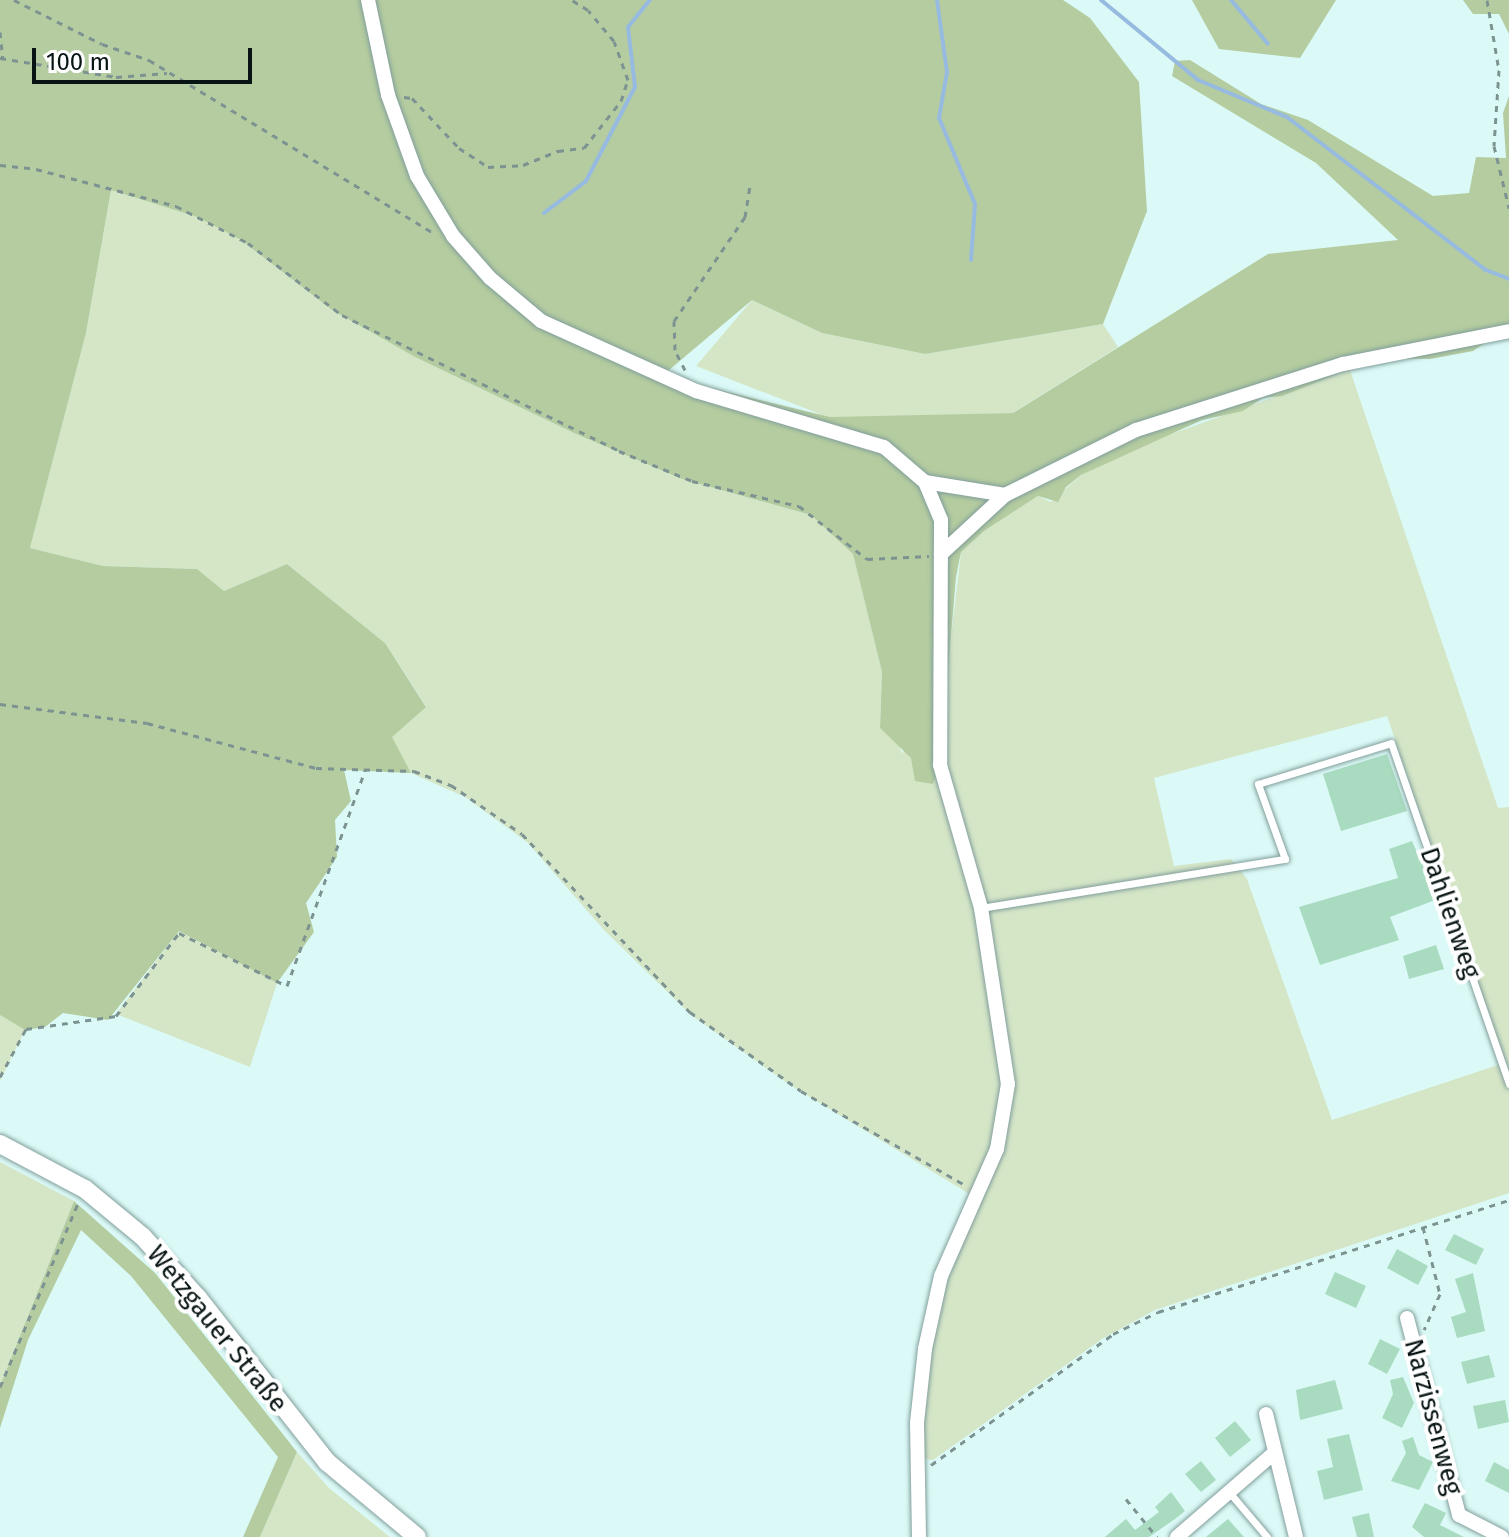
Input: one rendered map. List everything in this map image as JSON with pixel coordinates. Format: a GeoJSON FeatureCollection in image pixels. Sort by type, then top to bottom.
{"type":"FeatureCollection","features":[{"type":"Feature","properties":{"kind":"street"},"geometry":{"type":"LineString","coordinates":[[368,0],[388,95],[417,176],[453,236],[541,321],[696,391],[884,447],[925,482],[941,520],[940,765],[981,908],[1008,1084],[997,1149],[941,1276],[925,1349],[916,1469],[919,1537]]}},
{"type":"Feature","properties":{"kind":"street"},"geometry":{"type":"LineString","coordinates":[[941,554],[1005,495],[1136,430],[1343,364],[1480,333],[1509,331]]}},
{"type":"Feature","properties":{"kind":"street"},"geometry":{"type":"LineString","coordinates":[[925,482],[1005,495]]}},
{"type":"Feature","properties":{"kind":"street","name":"Wetzgauer Straße"},"geometry":{"type":"LineString","coordinates":[[0,1144],[85,1189],[143,1237],[198,1298],[327,1462],[417,1537]]}},
{"type":"Feature","properties":{"kind":"street","name":"Narzissenweg"},"geometry":{"type":"LineString","coordinates":[[1407,1318],[1459,1515],[1502,1537]]}},
{"type":"Feature","properties":{"kind":"street"},"geometry":{"type":"LineString","coordinates":[[1266,1414],[1296,1537]]}},
{"type":"Feature","properties":{"kind":"street"},"geometry":{"type":"LineString","coordinates":[[1177,1537],[1274,1453]]}},
{"type":"Feature","properties":{"kind":"lane","name":"Dahlienweg"},"geometry":{"type":"LineString","coordinates":[[981,908],[1285,859],[1258,784],[1391,743],[1509,1084]]}},
{"type":"Feature","properties":{"kind":"lane"},"geometry":{"type":"LineString","coordinates":[[1229,1492],[1267,1537]]}},
{"type":"Feature","properties":{"kind":"path"},"geometry":{"type":"LineString","coordinates":[[14,0],[162,68],[431,233],[453,236]]}},
{"type":"Feature","properties":{"kind":"path"},"geometry":{"type":"LineString","coordinates":[[388,95],[412,98],[459,148],[488,167],[523,165],[558,151],[584,148],[621,101],[628,80],[614,41],[588,10],[572,0]]}},
{"type":"Feature","properties":{"kind":"path"},"geometry":{"type":"LineString","coordinates":[[1487,0],[1499,70],[1494,146],[1509,208]]}},
{"type":"Feature","properties":{"kind":"path"},"geometry":{"type":"LineString","coordinates":[[0,32],[1,60],[116,77],[168,73],[162,68]]}},
{"type":"Feature","properties":{"kind":"path"},"geometry":{"type":"LineString","coordinates":[[0,165],[36,169],[176,206],[248,243],[342,315],[644,462],[692,481],[799,506],[867,559],[941,554]]}},
{"type":"Feature","properties":{"kind":"path"},"geometry":{"type":"LineString","coordinates":[[696,391],[675,350],[674,321],[745,217],[750,185]]}},
{"type":"Feature","properties":{"kind":"path"},"geometry":{"type":"LineString","coordinates":[[0,704],[147,723],[316,768],[414,771],[451,785],[505,819],[648,972],[721,1036],[801,1091],[979,1193]]}},
{"type":"Feature","properties":{"kind":"path"},"geometry":{"type":"LineString","coordinates":[[0,1077],[26,1029],[116,1016],[179,933],[287,986],[365,770]]}},
{"type":"Feature","properties":{"kind":"path"},"geometry":{"type":"LineString","coordinates":[[0,1387],[80,1200],[91,1210]]}},
{"type":"Feature","properties":{"kind":"path"},"geometry":{"type":"LineString","coordinates":[[916,1469],[929,1467],[1135,1323],[1509,1200]]}},
{"type":"Feature","properties":{"kind":"path"},"geometry":{"type":"LineString","coordinates":[[1416,1350],[1440,1294],[1423,1227]]}},
{"type":"Feature","properties":{"kind":"path"},"geometry":{"type":"LineString","coordinates":[[1126,1499],[1157,1537]]}},
{"type":"Feature","properties":{"kind":"green space"},"geometry":{"type":"Polygon","coordinates":[[[0,0],[1063,0],[1090,18],[1139,82],[1147,211],[1103,324],[925,354],[822,333],[752,300],[662,376],[830,417],[1013,413],[1268,254],[1398,240],[1316,163],[1172,76],[1175,61],[1190,60],[1261,104],[1308,120],[1433,196],[1469,193],[1476,157],[1506,158],[1503,113],[1509,96],[1509,338],[1495,336],[1473,351],[1430,359],[1379,358],[1282,396],[1263,398],[1243,411],[1202,420],[1081,475],[1066,487],[1058,502],[1038,496],[984,531],[961,552],[956,577],[940,765],[933,784],[915,781],[911,758],[880,728],[882,672],[853,554],[811,515],[682,479],[576,434],[415,357],[332,310],[241,240],[197,217],[111,190],[86,333],[30,548],[103,566],[197,569],[224,591],[287,564],[385,643],[426,707],[392,737],[411,773],[344,770],[351,801],[335,820],[337,857],[306,903],[314,932],[277,983],[179,931],[108,1020],[63,1013],[45,1027],[25,1030],[0,1015],[0,0]]]}},
{"type":"Feature","properties":{"kind":"green space"},"geometry":{"type":"Polygon","coordinates":[[[1192,0],[1336,0],[1300,58],[1219,49],[1192,0]]]}},
{"type":"Feature","properties":{"kind":"green space"},"geometry":{"type":"Polygon","coordinates":[[[1463,0],[1509,0],[1509,34],[1499,14],[1473,14],[1463,0]]]}},
{"type":"Feature","properties":{"kind":"green space"},"geometry":{"type":"Polygon","coordinates":[[[111,190],[197,217],[241,240],[332,310],[415,357],[576,434],[682,479],[811,515],[853,553],[882,672],[880,728],[898,740],[902,754],[950,646],[961,552],[984,531],[1038,496],[1051,502],[1081,475],[1135,447],[1350,370],[1498,808],[1509,807],[1509,1193],[1155,1310],[1102,1339],[933,1460],[924,1459],[924,1386],[944,1287],[981,1201],[790,1085],[691,1015],[604,930],[527,842],[465,797],[411,773],[391,737],[426,706],[385,643],[287,564],[224,591],[197,569],[103,566],[30,548],[86,333],[111,190]],[[1387,716],[1154,778],[1174,866],[1231,859],[1247,879],[1332,1120],[1504,1063],[1387,716]]]}},
{"type":"Feature","properties":{"kind":"green space"},"geometry":{"type":"Polygon","coordinates":[[[752,300],[822,333],[925,354],[1103,324],[1118,347],[1013,413],[830,418],[696,366],[752,300]]]}},
{"type":"Feature","properties":{"kind":"green space"},"geometry":{"type":"Polygon","coordinates":[[[179,931],[277,983],[250,1067],[116,1014],[179,931]]]}},
{"type":"Feature","properties":{"kind":"green space"},"geometry":{"type":"Polygon","coordinates":[[[0,1015],[25,1030],[0,1081],[0,1015]]]}},
{"type":"Feature","properties":{"kind":"green space"},"geometry":{"type":"Polygon","coordinates":[[[0,1162],[74,1201],[0,1386],[0,1162]]]}},
{"type":"Feature","properties":{"kind":"green space"},"geometry":{"type":"Polygon","coordinates":[[[74,1201],[155,1273],[297,1452],[260,1537],[243,1537],[278,1457],[131,1276],[81,1230],[28,1340],[0,1428],[0,1386],[74,1201]]]}},
{"type":"Feature","properties":{"kind":"green space"},"geometry":{"type":"Polygon","coordinates":[[[297,1452],[329,1488],[390,1537],[260,1537],[297,1452]]]}},
{"type":"Feature","properties":{"kind":"building"},"geometry":{"type":"Polygon","coordinates":[[[1387,754],[1407,811],[1341,831],[1323,774],[1387,754]]]}},
{"type":"Feature","properties":{"kind":"building"},"geometry":{"type":"Polygon","coordinates":[[[1412,841],[1438,899],[1390,917],[1399,940],[1320,965],[1299,907],[1398,878],[1389,849],[1412,841]]]}},
{"type":"Feature","properties":{"kind":"building"},"geometry":{"type":"Polygon","coordinates":[[[1436,945],[1444,969],[1409,979],[1403,956],[1436,945]]]}},
{"type":"Feature","properties":{"kind":"building"},"geometry":{"type":"Polygon","coordinates":[[[1454,1234],[1484,1249],[1476,1265],[1445,1250],[1454,1234]]]}},
{"type":"Feature","properties":{"kind":"building"},"geometry":{"type":"Polygon","coordinates":[[[1397,1249],[1428,1266],[1418,1285],[1387,1268],[1397,1249]]]}},
{"type":"Feature","properties":{"kind":"building"},"geometry":{"type":"Polygon","coordinates":[[[1335,1272],[1366,1286],[1356,1308],[1325,1294],[1335,1272]]]}},
{"type":"Feature","properties":{"kind":"building"},"geometry":{"type":"Polygon","coordinates":[[[1473,1273],[1485,1331],[1457,1338],[1451,1317],[1466,1312],[1455,1279],[1473,1273]]]}},
{"type":"Feature","properties":{"kind":"building"},"geometry":{"type":"Polygon","coordinates":[[[1380,1339],[1400,1349],[1387,1374],[1368,1364],[1380,1339]]]}},
{"type":"Feature","properties":{"kind":"building"},"geometry":{"type":"Polygon","coordinates":[[[1489,1355],[1495,1377],[1467,1384],[1461,1362],[1489,1355]]]}},
{"type":"Feature","properties":{"kind":"building"},"geometry":{"type":"Polygon","coordinates":[[[1403,1377],[1414,1403],[1402,1428],[1382,1418],[1393,1394],[1390,1380],[1403,1377]]]}},
{"type":"Feature","properties":{"kind":"building"},"geometry":{"type":"Polygon","coordinates":[[[1335,1380],[1343,1409],[1300,1420],[1296,1390],[1335,1380]]]}},
{"type":"Feature","properties":{"kind":"building"},"geometry":{"type":"Polygon","coordinates":[[[1505,1400],[1509,1422],[1478,1429],[1473,1406],[1505,1400]]]}},
{"type":"Feature","properties":{"kind":"building"},"geometry":{"type":"Polygon","coordinates":[[[1235,1421],[1251,1440],[1230,1457],[1215,1438],[1235,1421]]]}},
{"type":"Feature","properties":{"kind":"building"},"geometry":{"type":"Polygon","coordinates":[[[1349,1434],[1363,1490],[1324,1500],[1317,1471],[1333,1467],[1327,1439],[1349,1434]]]}},
{"type":"Feature","properties":{"kind":"building"},"geometry":{"type":"Polygon","coordinates":[[[1413,1437],[1419,1455],[1433,1462],[1419,1490],[1391,1481],[1406,1453],[1402,1441],[1413,1437]]]}},
{"type":"Feature","properties":{"kind":"building"},"geometry":{"type":"Polygon","coordinates":[[[1201,1461],[1216,1480],[1201,1492],[1185,1474],[1201,1461]]]}},
{"type":"Feature","properties":{"kind":"building"},"geometry":{"type":"Polygon","coordinates":[[[1494,1462],[1509,1470],[1509,1493],[1485,1481],[1494,1462]]]}},
{"type":"Feature","properties":{"kind":"building"},"geometry":{"type":"Polygon","coordinates":[[[1171,1492],[1185,1511],[1149,1537],[1105,1537],[1126,1519],[1135,1530],[1159,1512],[1155,1507],[1171,1492]]]}},
{"type":"Feature","properties":{"kind":"building"},"geometry":{"type":"Polygon","coordinates":[[[1425,1503],[1446,1513],[1440,1525],[1464,1537],[1424,1537],[1412,1527],[1425,1503]]]}},
{"type":"Feature","properties":{"kind":"building"},"geometry":{"type":"Polygon","coordinates":[[[1369,1513],[1374,1537],[1357,1537],[1352,1517],[1369,1513]]]}},
{"type":"Feature","properties":{"kind":"building"},"geometry":{"type":"Polygon","coordinates":[[[1228,1519],[1244,1537],[1206,1537],[1228,1519]]]}},
{"type":"Feature","properties":{"kind":"waterway"},"geometry":{"type":"LineString","coordinates":[[544,213],[586,181],[635,87],[628,27],[650,0]]}},
{"type":"Feature","properties":{"kind":"waterway"},"geometry":{"type":"LineString","coordinates":[[937,0],[947,72],[939,118],[975,204],[971,260]]}},
{"type":"Feature","properties":{"kind":"waterway"},"geometry":{"type":"LineString","coordinates":[[1101,0],[1198,80],[1287,117],[1486,270],[1509,279]]}},
{"type":"Feature","properties":{"kind":"waterway"},"geometry":{"type":"LineString","coordinates":[[1231,0],[1268,44]]}}]}
